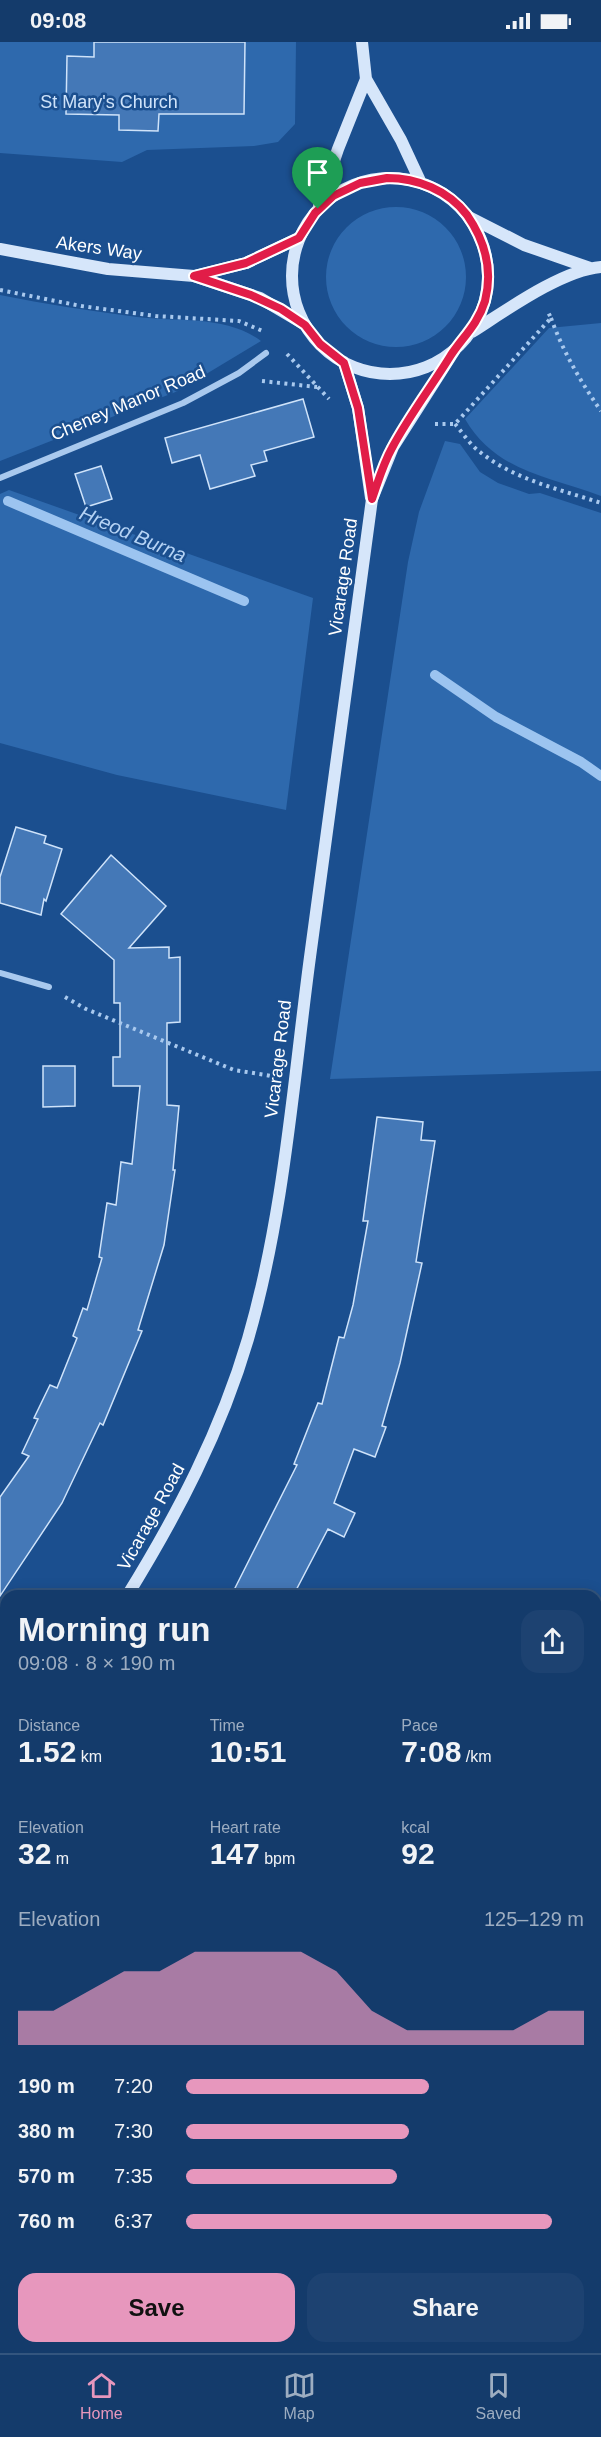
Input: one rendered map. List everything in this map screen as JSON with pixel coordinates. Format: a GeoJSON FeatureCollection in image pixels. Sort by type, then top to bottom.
{"type":"FeatureCollection","features":[{"type":"Feature","properties":{"kind":"main road"},"geometry":{"type":"LineString","coordinates":[[362,42],[366,79],[401,140],[421,183]]}},
{"type":"Feature","properties":{"kind":"main road"},"geometry":{"type":"LineString","coordinates":[[366,79],[338,149],[318,209],[299,238],[294,258],[292,282],[297,307],[305,325],[320,344],[344,363],[372,372],[405,373],[427,366],[456,348],[468,335],[477,320],[484,304],[488,276],[482,241],[468,216]]}},
{"type":"Feature","properties":{"kind":"main road"},"geometry":{"type":"LineString","coordinates":[[318,209],[341,190],[360,183],[398,178],[421,183],[447,196],[468,216],[524,245],[595,267]]}},
{"type":"Feature","properties":{"kind":"main road","name":"Akers Way"},"geometry":{"type":"LineString","coordinates":[[194,276],[246,263],[299,238]]}},
{"type":"Feature","properties":{"kind":"main road","name":"Akers Way"},"geometry":{"type":"LineString","coordinates":[[0,249],[108,269],[194,276],[260,298],[305,325]]}},
{"type":"Feature","properties":{"kind":"main road"},"geometry":{"type":"LineString","coordinates":[[468,335],[541,290],[595,267]]}},
{"type":"Feature","properties":{"kind":"main road","name":"Vicarage Road"},"geometry":{"type":"LineString","coordinates":[[130,1590],[184,1498],[210,1442],[248,1340],[273,1227],[372,499],[393,447],[456,348]]}},
{"type":"Feature","properties":{"kind":"main road","name":"Vicarage Road"},"geometry":{"type":"LineString","coordinates":[[344,363],[358,408],[372,499]]}},
{"type":"Feature","properties":{"kind":"street","name":"Cheney Manor Road"},"geometry":{"type":"LineString","coordinates":[[0,478],[183,403],[239,373],[266,353]]}},
{"type":"Feature","properties":{"kind":"street"},"geometry":{"type":"LineString","coordinates":[[0,973],[49,987]]}},
{"type":"Feature","properties":{"kind":"path"},"geometry":{"type":"LineString","coordinates":[[541,290],[560,343],[586,390],[601,411]]}},
{"type":"Feature","properties":{"kind":"path"},"geometry":{"type":"LineString","coordinates":[[551,318],[454,424],[477,450],[503,468],[526,479],[601,503]]}},
{"type":"Feature","properties":{"kind":"path"},"geometry":{"type":"LineString","coordinates":[[264,381],[317,387]]}},
{"type":"Feature","properties":{"kind":"path"},"geometry":{"type":"LineString","coordinates":[[49,987],[86,1009],[234,1070],[294,1080]]}},
{"type":"Feature","properties":{"kind":"green space","name":"St Mary's Church"},"geometry":{"type":"Polygon","coordinates":[[[0,42],[296,42],[295,124],[278,142],[254,146],[147,150],[122,162],[0,153],[0,42]]]}},
{"type":"Feature","properties":{"kind":"green space"},"geometry":{"type":"Polygon","coordinates":[[[396,207],[423,212],[446,227],[461,250],[466,277],[461,304],[446,327],[423,342],[396,347],[369,342],[346,327],[331,304],[326,277],[331,250],[346,227],[369,212],[396,207]]]}},
{"type":"Feature","properties":{"kind":"green space"},"geometry":{"type":"Polygon","coordinates":[[[0,295],[137,317],[217,323],[248,333],[261,341],[178,391],[0,461],[0,295]]]}},
{"type":"Feature","properties":{"kind":"green space"},"geometry":{"type":"Polygon","coordinates":[[[601,323],[601,496],[543,477],[508,461],[492,451],[465,419],[549,328],[601,323]]]}},
{"type":"Feature","properties":{"kind":"green space"},"geometry":{"type":"Polygon","coordinates":[[[445,441],[460,444],[480,472],[498,483],[529,494],[540,493],[601,513],[601,1071],[330,1079],[408,562],[419,512],[445,441]]]}},
{"type":"Feature","properties":{"kind":"green space"},"geometry":{"type":"Polygon","coordinates":[[[9,490],[313,598],[286,810],[117,775],[0,743],[0,494],[9,490]]]}},
{"type":"Feature","properties":{"kind":"building","name":"St Mary's Church"},"geometry":{"type":"Polygon","coordinates":[[[94,42],[245,42],[244,114],[159,114],[158,131],[119,130],[119,115],[66,114],[67,56],[94,57],[94,42]]]}},
{"type":"Feature","properties":{"kind":"building"},"geometry":{"type":"Polygon","coordinates":[[[303,399],[314,437],[264,451],[267,461],[251,465],[255,476],[210,489],[200,455],[172,463],[165,438],[303,399]]]}},
{"type":"Feature","properties":{"kind":"building"},"geometry":{"type":"Polygon","coordinates":[[[101,466],[112,499],[86,507],[75,474],[101,466]]]}},
{"type":"Feature","properties":{"kind":"building"},"geometry":{"type":"Polygon","coordinates":[[[16,827],[46,836],[44,843],[62,849],[46,901],[44,899],[41,915],[0,903],[0,877],[16,827]]]}},
{"type":"Feature","properties":{"kind":"building"},"geometry":{"type":"Polygon","coordinates":[[[111,855],[166,906],[129,948],[169,947],[169,958],[180,957],[180,1022],[167,1023],[167,1105],[179,1106],[173,1170],[175,1170],[164,1245],[138,1330],[142,1331],[103,1425],[100,1423],[62,1503],[4,1590],[0,1590],[0,1497],[29,1456],[22,1453],[38,1419],[34,1418],[50,1385],[57,1388],[77,1338],[73,1336],[83,1308],[87,1310],[102,1258],[99,1257],[107,1203],[116,1205],[121,1162],[132,1164],[140,1086],[113,1086],[113,1057],[120,1057],[120,1003],[114,1003],[114,960],[61,914],[111,855]]]}},
{"type":"Feature","properties":{"kind":"building"},"geometry":{"type":"Polygon","coordinates":[[[43,1066],[75,1066],[75,1106],[43,1107],[43,1066]]]}},
{"type":"Feature","properties":{"kind":"building"},"geometry":{"type":"Polygon","coordinates":[[[377,1117],[423,1122],[421,1140],[435,1141],[416,1262],[422,1263],[400,1363],[382,1426],[386,1427],[375,1457],[354,1449],[334,1503],[355,1513],[344,1537],[328,1529],[296,1590],[234,1590],[297,1465],[294,1464],[318,1403],[322,1404],[339,1337],[344,1338],[353,1305],[368,1221],[363,1221],[377,1117]]]}},
{"type":"Feature","properties":{"kind":"waterway","name":"Hreod Burna"},"geometry":{"type":"LineString","coordinates":[[8,501],[244,601]]}},
{"type":"Feature","properties":{"kind":"waterway","name":"Hreod Burna"},"geometry":{"type":"LineString","coordinates":[[435,675],[496,717],[581,762],[601,776]]}},
{"type":"Feature","properties":{"kind":"route"},"geometry":{"type":"LineString","coordinates":[[387,178],[410,180],[437,190],[460,207],[474,225],[486,252],[488,287],[480,315],[456,348],[393,447],[372,499],[358,408],[344,363],[320,344],[305,325],[281,309],[236,289],[194,276],[246,263],[299,238],[318,209],[341,190],[360,183],[387,178]]}}]}
